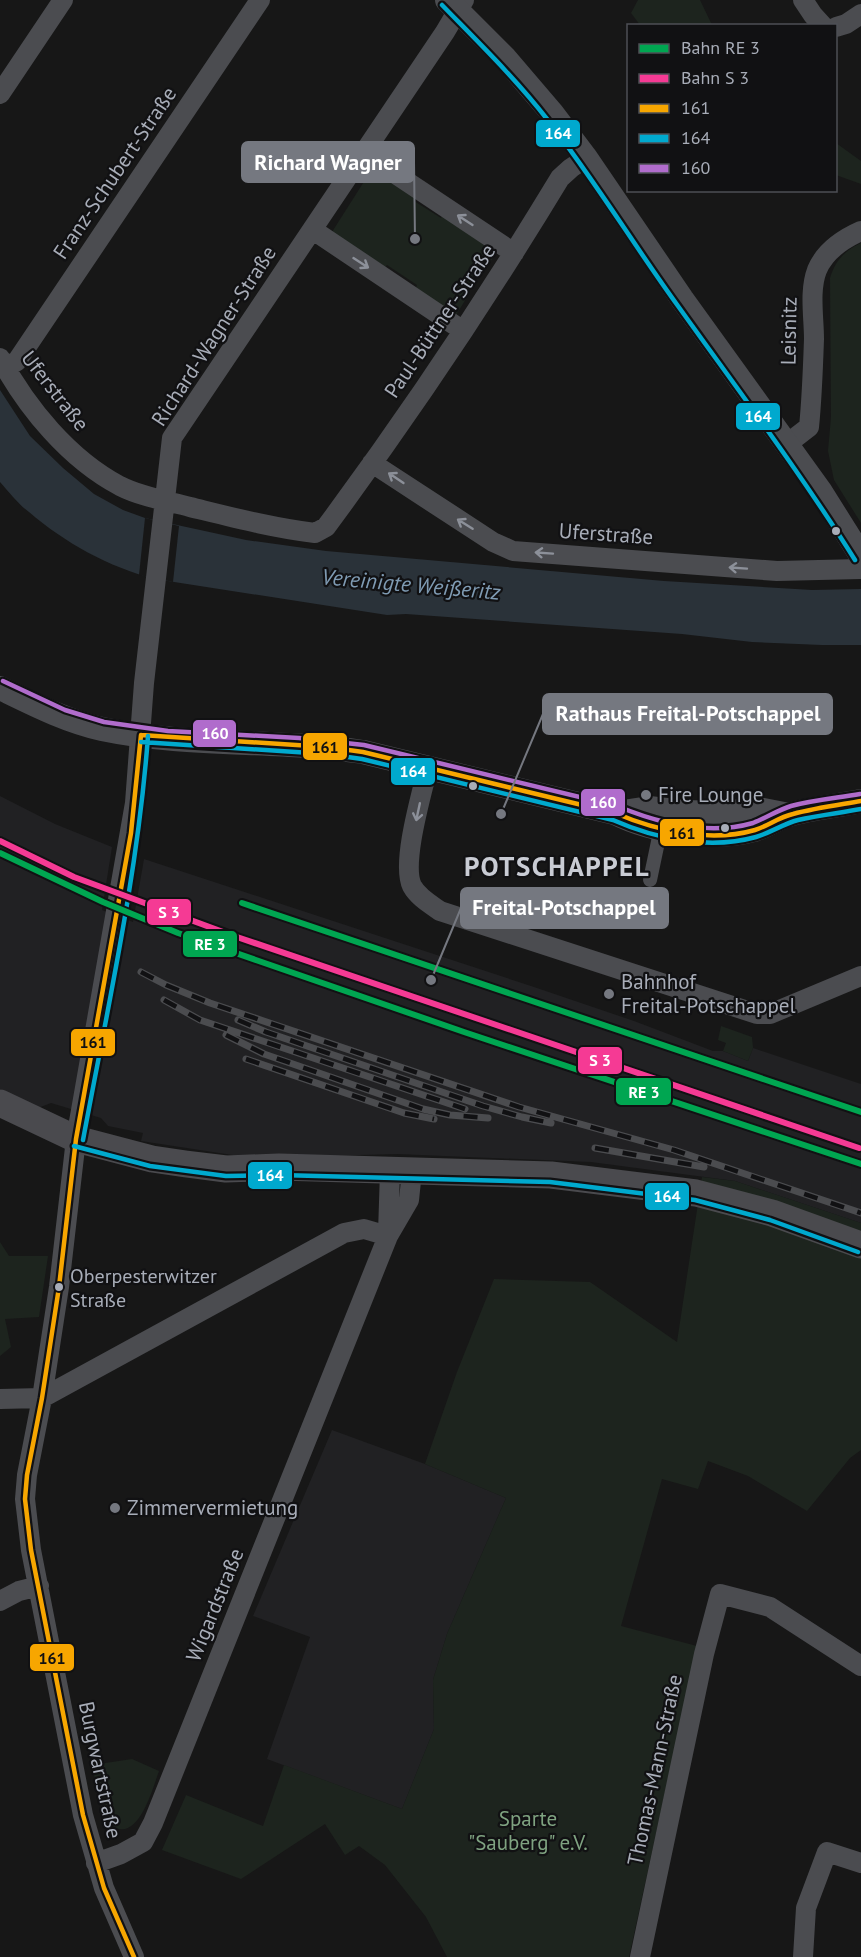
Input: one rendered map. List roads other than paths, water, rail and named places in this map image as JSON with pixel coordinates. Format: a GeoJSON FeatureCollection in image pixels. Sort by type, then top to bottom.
{"type":"FeatureCollection","features":[{"type":"Feature","properties":{"kind":"main road"},"geometry":{"type":"LineString","coordinates":[[0,1103],[76,1139],[152,1159],[226,1169],[279,1167],[552,1175],[696,1193],[772,1213],[861,1245]]}},
{"type":"Feature","properties":{"kind":"street"},"geometry":{"type":"LineString","coordinates":[[0,94],[63,0]]}},
{"type":"Feature","properties":{"kind":"street","name":"Franz-Schubert-Straße"},"geometry":{"type":"LineString","coordinates":[[3,363],[17,361],[22,354],[260,0]]}},
{"type":"Feature","properties":{"kind":"street"},"geometry":{"type":"LineString","coordinates":[[803,0],[821,24]]}},
{"type":"Feature","properties":{"kind":"street"},"geometry":{"type":"LineString","coordinates":[[456,3],[552,113],[586,158],[682,299],[787,444],[861,556]]}},
{"type":"Feature","properties":{"kind":"street","name":"Richard-Wagner-Straße"},"geometry":{"type":"LineString","coordinates":[[141,735],[144,683],[172,438],[445,32],[456,3]]}},
{"type":"Feature","properties":{"kind":"street"},"geometry":{"type":"LineString","coordinates":[[837,27],[846,24],[861,14]]}},
{"type":"Feature","properties":{"kind":"street"},"geometry":{"type":"LineString","coordinates":[[364,153],[514,253]]}},
{"type":"Feature","properties":{"kind":"street","name":"Paul-Büttner-Straße"},"geometry":{"type":"LineString","coordinates":[[336,513],[514,253],[562,176],[586,158]]}},
{"type":"Feature","properties":{"kind":"street"},"geometry":{"type":"LineString","coordinates":[[313,231],[462,330]]}},
{"type":"Feature","properties":{"kind":"street","name":"Leisnitz"},"geometry":{"type":"LineString","coordinates":[[787,444],[808,428],[814,342],[814,285],[818,269],[827,253],[847,237],[861,231]]}},
{"type":"Feature","properties":{"kind":"street","name":"Uferstraße"},"geometry":{"type":"LineString","coordinates":[[3,363],[29,404],[64,445],[104,477],[122,487],[219,516],[315,533],[326,527],[336,513]]}},
{"type":"Feature","properties":{"kind":"street","name":"Uferstraße"},"geometry":{"type":"LineString","coordinates":[[372,463],[484,536],[513,551],[777,571],[861,569]]}},
{"type":"Feature","properties":{"kind":"street"},"geometry":{"type":"LineString","coordinates":[[0,688],[72,721],[102,729],[141,735],[327,747],[363,752],[426,776],[615,813],[633,822],[660,830],[717,834],[757,829],[789,815],[861,801]]}},
{"type":"Feature","properties":{"kind":"street"},"geometry":{"type":"LineString","coordinates":[[0,1601],[19,1591],[39,1586],[28,1532],[25,1499],[27,1475],[42,1398],[59,1287],[76,1139],[130,843],[141,735]]}},
{"type":"Feature","properties":{"kind":"street"},"geometry":{"type":"LineString","coordinates":[[426,776],[408,868],[412,886],[424,900],[440,911],[757,1014],[770,1014],[861,976]]}},
{"type":"Feature","properties":{"kind":"street"},"geometry":{"type":"LineString","coordinates":[[650,880],[659,837]]}},
{"type":"Feature","properties":{"kind":"street","name":"Wigardstraße"},"geometry":{"type":"LineString","coordinates":[[96,1863],[121,1854],[143,1842],[153,1822],[388,1236],[409,1200],[401,1171]]}},
{"type":"Feature","properties":{"kind":"street"},"geometry":{"type":"LineString","coordinates":[[0,1399],[42,1398],[344,1233],[364,1229],[388,1236]]}},
{"type":"Feature","properties":{"kind":"street","name":"Burgwartstraße"},"geometry":{"type":"LineString","coordinates":[[39,1586],[80,1804],[112,1910],[134,1957]]}},
{"type":"Feature","properties":{"kind":"street","name":"Thomas-Mann-Straße"},"geometry":{"type":"LineString","coordinates":[[640,1957],[702,1666],[720,1594],[770,1607],[861,1666]]}},
{"type":"Feature","properties":{"kind":"street"},"geometry":{"type":"LineString","coordinates":[[803,1957],[806,1908],[827,1852],[861,1863]]}},
{"type":"Feature","properties":{"kind":"water","name":"Vereinigte Weißeritz"},"geometry":{"type":"Polygon","coordinates":[[[0,390],[30,436],[63,468],[94,494],[123,510],[145,518],[246,540],[326,551],[664,581],[812,590],[861,589],[861,645],[752,642],[682,634],[406,614],[387,615],[155,579],[138,574],[104,561],[57,534],[21,505],[0,482],[0,390]]]}},
{"type":"Feature","properties":{"kind":"railway"},"geometry":{"type":"LineString","coordinates":[[141,972],[210,1003],[519,1107],[674,1150],[861,1213]]}},
{"type":"Feature","properties":{"kind":"railway"},"geometry":{"type":"LineString","coordinates":[[164,1000],[200,1020],[465,1109]]}},
{"type":"Feature","properties":{"kind":"railway"},"geometry":{"type":"LineString","coordinates":[[238,1020],[266,1032],[483,1106],[551,1123]]}},
{"type":"Feature","properties":{"kind":"railway"},"geometry":{"type":"LineString","coordinates":[[226,1035],[264,1054],[423,1109],[450,1115],[488,1118]]}},
{"type":"Feature","properties":{"kind":"railway"},"geometry":{"type":"LineString","coordinates":[[246,1059],[404,1113],[434,1119]]}},
{"type":"Feature","properties":{"kind":"railway"},"geometry":{"type":"LineString","coordinates":[[595,1148],[704,1167]]}},
{"type":"Feature","properties":{"kind":"place","name":"Richard Wagner"},"geometry":{"type":"Point","coordinates":[415,239]}},
{"type":"Feature","properties":{"kind":"place","name":"Fire Lounge"},"geometry":{"type":"Point","coordinates":[646,795]}},
{"type":"Feature","properties":{"kind":"place","name":"Rathaus Freital-Potschappel"},"geometry":{"type":"Point","coordinates":[501,814]}},
{"type":"Feature","properties":{"kind":"place","name":"Freital-Potschappel"},"geometry":{"type":"Point","coordinates":[431,980]}},
{"type":"Feature","properties":{"kind":"place","name":"Bahnhof Freital-Potschappel"},"geometry":{"type":"Point","coordinates":[609,994]}},
{"type":"Feature","properties":{"kind":"place","name":"Oberpesterwitzer Straße"},"geometry":{"type":"Point","coordinates":[59,1287]}},
{"type":"Feature","properties":{"kind":"place","name":"Zimmervermietung"},"geometry":{"type":"Point","coordinates":[115,1508]}},
{"type":"Feature","properties":{"kind":"district","name":"POTSCHAPPEL"},"geometry":{"type":"Point","coordinates":[557,867]}},
{"type":"Feature","properties":{"kind":"park label","name":"Sparte \"Sauberg\" e.V."},"geometry":{"type":"Point","coordinates":[528,1831]}}]}
